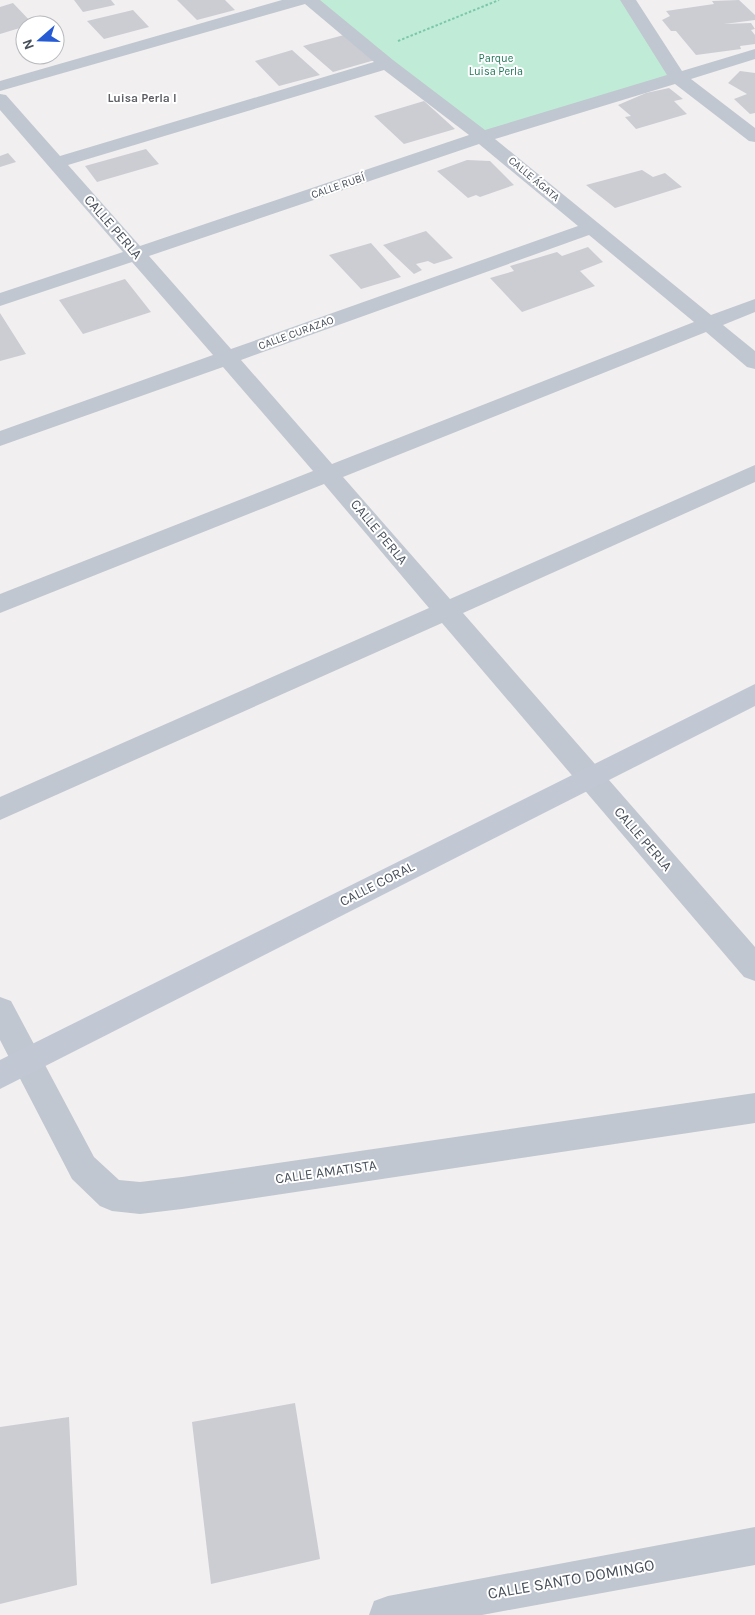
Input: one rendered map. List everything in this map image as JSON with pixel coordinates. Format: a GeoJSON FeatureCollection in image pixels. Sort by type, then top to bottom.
{"type":"FeatureCollection","features":[{"type":"Feature","properties":{"kind":"street"},"geometry":{"type":"LineString","coordinates":[[0,86],[300,0]]}},
{"type":"Feature","properties":{"kind":"street","name":"CALLE ÁGATA"},"geometry":{"type":"LineString","coordinates":[[310,0],[387,64],[482,136],[755,362]]}},
{"type":"Feature","properties":{"kind":"street"},"geometry":{"type":"LineString","coordinates":[[628,0],[677,76],[755,138]]}},
{"type":"Feature","properties":{"kind":"street","name":"CALLE RUBÍ"},"geometry":{"type":"LineString","coordinates":[[0,300],[138,255],[482,136],[755,54]]}},
{"type":"Feature","properties":{"kind":"street"},"geometry":{"type":"LineString","coordinates":[[56,163],[387,64]]}},
{"type":"Feature","properties":{"kind":"street","name":"CALLE PERLA"},"geometry":{"type":"LineString","coordinates":[[0,99],[330,474],[446,612],[755,968]]}},
{"type":"Feature","properties":{"kind":"street","name":"CALLE CURAZAO"},"geometry":{"type":"LineString","coordinates":[[0,439],[592,228]]}},
{"type":"Feature","properties":{"kind":"street"},"geometry":{"type":"LineString","coordinates":[[0,604],[755,304]]}},
{"type":"Feature","properties":{"kind":"street"},"geometry":{"type":"LineString","coordinates":[[0,809],[446,612],[755,472]]}},
{"type":"Feature","properties":{"kind":"street","name":"CALLE CORAL"},"geometry":{"type":"LineString","coordinates":[[13,1068],[755,694]]}},
{"type":"Feature","properties":{"kind":"street","name":"CALLE AMATISTA"},"geometry":{"type":"LineString","coordinates":[[0,1010],[13,1068],[83,1168],[112,1195],[140,1198],[755,1108]]}},
{"type":"Feature","properties":{"kind":"street","name":"CALLE SANTO DOMINGO"},"geometry":{"type":"LineString","coordinates":[[388,1615],[460,1608],[755,1546]]}},
{"type":"Feature","properties":{"kind":"path"},"geometry":{"type":"LineString","coordinates":[[372,52],[499,0]]}},
{"type":"Feature","properties":{"kind":"green space","name":"Parque Luisa Perla"},"geometry":{"type":"Polygon","coordinates":[[[313,0],[628,0],[677,77],[482,137],[313,0]]]}},
{"type":"Feature","properties":{"kind":"building"},"geometry":{"type":"Polygon","coordinates":[[[74,0],[111,0],[115,5],[83,12],[74,0]]]}},
{"type":"Feature","properties":{"kind":"building"},"geometry":{"type":"Polygon","coordinates":[[[177,0],[225,0],[235,10],[197,20],[177,0]]]}},
{"type":"Feature","properties":{"kind":"building"},"geometry":{"type":"Polygon","coordinates":[[[739,0],[755,15],[755,20],[724,24],[751,23],[755,29],[751,30],[755,35],[755,44],[740,46],[741,49],[696,55],[676,31],[671,31],[662,20],[670,16],[666,11],[714,4],[712,1],[739,0]]]}},
{"type":"Feature","properties":{"kind":"building"},"geometry":{"type":"Polygon","coordinates":[[[13,3],[24,15],[15,15],[15,29],[0,34],[0,7],[13,3]]]}},
{"type":"Feature","properties":{"kind":"building"},"geometry":{"type":"Polygon","coordinates":[[[133,10],[149,27],[104,39],[87,21],[133,10]]]}},
{"type":"Feature","properties":{"kind":"building"},"geometry":{"type":"Polygon","coordinates":[[[344,35],[375,60],[333,72],[303,46],[344,35]]]}},
{"type":"Feature","properties":{"kind":"building"},"geometry":{"type":"Polygon","coordinates":[[[292,50],[320,75],[279,86],[255,61],[292,50]]]}},
{"type":"Feature","properties":{"kind":"building"},"geometry":{"type":"Polygon","coordinates":[[[740,71],[755,73],[755,113],[750,114],[734,99],[747,94],[728,83],[740,71]]]}},
{"type":"Feature","properties":{"kind":"building"},"geometry":{"type":"Polygon","coordinates":[[[669,88],[683,99],[674,101],[687,114],[636,129],[625,117],[631,116],[618,105],[646,93],[669,88]]]}},
{"type":"Feature","properties":{"kind":"building"},"geometry":{"type":"Polygon","coordinates":[[[424,101],[455,129],[404,144],[374,116],[424,101]]]}},
{"type":"Feature","properties":{"kind":"building"},"geometry":{"type":"Polygon","coordinates":[[[146,149],[159,164],[97,182],[85,166],[146,149]]]}},
{"type":"Feature","properties":{"kind":"building"},"geometry":{"type":"Polygon","coordinates":[[[8,153],[16,162],[0,167],[0,156],[8,153]]]}},
{"type":"Feature","properties":{"kind":"building"},"geometry":{"type":"Polygon","coordinates":[[[467,160],[490,161],[514,185],[480,197],[476,195],[468,198],[437,171],[467,160]]]}},
{"type":"Feature","properties":{"kind":"building"},"geometry":{"type":"Polygon","coordinates":[[[642,170],[653,177],[665,173],[682,187],[615,208],[586,185],[642,170]]]}},
{"type":"Feature","properties":{"kind":"building"},"geometry":{"type":"Polygon","coordinates":[[[426,231],[453,258],[434,264],[428,261],[416,264],[422,270],[414,274],[383,245],[426,231]]]}},
{"type":"Feature","properties":{"kind":"building"},"geometry":{"type":"Polygon","coordinates":[[[371,243],[401,277],[361,289],[329,255],[371,243]]]}},
{"type":"Feature","properties":{"kind":"building"},"geometry":{"type":"Polygon","coordinates":[[[588,247],[603,262],[580,271],[595,286],[522,312],[490,278],[514,271],[510,266],[557,252],[562,256],[588,247]]]}},
{"type":"Feature","properties":{"kind":"building"},"geometry":{"type":"Polygon","coordinates":[[[125,279],[151,312],[83,334],[59,300],[125,279]]]}},
{"type":"Feature","properties":{"kind":"building"},"geometry":{"type":"Polygon","coordinates":[[[0,313],[26,354],[0,361],[0,313]]]}},
{"type":"Feature","properties":{"kind":"building"},"geometry":{"type":"Polygon","coordinates":[[[295,1403],[320,1559],[211,1584],[192,1422],[295,1403]]]}},
{"type":"Feature","properties":{"kind":"building"},"geometry":{"type":"Polygon","coordinates":[[[69,1417],[77,1585],[0,1604],[0,1427],[69,1417]]]}},
{"type":"Feature","properties":{"kind":"district","name":"Luisa Perla I"},"geometry":{"type":"Point","coordinates":[142,98]}}]}
